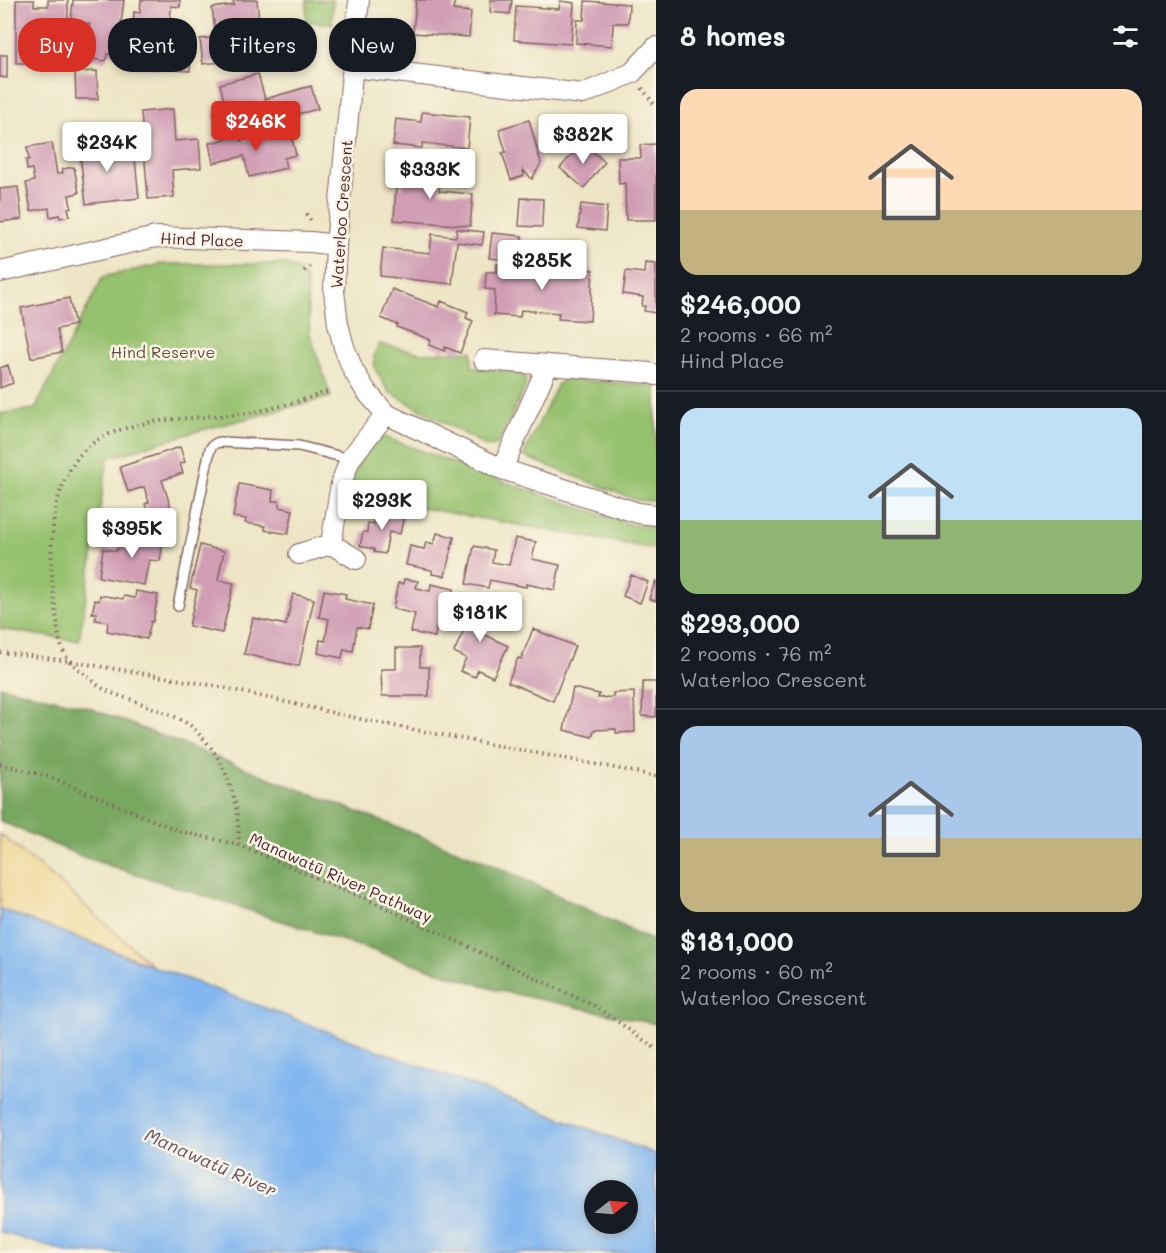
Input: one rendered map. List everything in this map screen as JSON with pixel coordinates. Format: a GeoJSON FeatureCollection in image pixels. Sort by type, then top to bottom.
{"type":"FeatureCollection","features":[{"type":"Feature","properties":{"kind":"street","name":"Waterloo Crescent"},"geometry":{"type":"LineString","coordinates":[[357,18],[359,0]]}},
{"type":"Feature","properties":{"kind":"street"},"geometry":{"type":"LineString","coordinates":[[395,72],[583,94],[632,73],[656,47]]}},
{"type":"Feature","properties":{"kind":"street","name":"Waterloo Crescent"},"geometry":{"type":"LineString","coordinates":[[352,72],[334,291],[338,324],[344,347],[361,384],[386,414],[502,469],[638,513],[656,514]]}},
{"type":"Feature","properties":{"kind":"street","name":"Hind Place"},"geometry":{"type":"LineString","coordinates":[[0,272],[156,237],[336,245]]}},
{"type":"Feature","properties":{"kind":"street"},"geometry":{"type":"LineString","coordinates":[[484,360],[656,375]]}},
{"type":"Feature","properties":{"kind":"street"},"geometry":{"type":"LineString","coordinates":[[502,469],[548,365]]}},
{"type":"Feature","properties":{"kind":"street"},"geometry":{"type":"LineString","coordinates":[[331,544],[341,484],[350,459],[386,414]]}},
{"type":"Feature","properties":{"kind":"street"},"geometry":{"type":"LineString","coordinates":[[299,554],[331,544],[356,559]]}},
{"type":"Feature","properties":{"kind":"lane"},"geometry":{"type":"LineString","coordinates":[[178,606],[212,445],[222,442],[299,446],[350,459]]}},
{"type":"Feature","properties":{"kind":"path"},"geometry":{"type":"LineString","coordinates":[[306,214],[311,221]]}},
{"type":"Feature","properties":{"kind":"path"},"geometry":{"type":"LineString","coordinates":[[304,272],[311,265]]}},
{"type":"Feature","properties":{"kind":"path"},"geometry":{"type":"LineString","coordinates":[[239,845],[235,802],[227,776],[212,748],[188,724],[103,689],[69,661],[61,646],[51,583],[51,546],[55,508],[63,485],[82,452],[94,442],[108,435],[156,423],[249,413],[331,391]]}},
{"type":"Feature","properties":{"kind":"path"},"geometry":{"type":"LineString","coordinates":[[0,652],[69,661],[216,686],[369,721],[656,776]]}},
{"type":"Feature","properties":{"kind":"path","name":"Manawatū River Pathway"},"geometry":{"type":"LineString","coordinates":[[0,764],[51,777],[179,831],[239,845],[371,901],[597,1007],[656,1049]]}},
{"type":"Feature","properties":{"kind":"green space"},"geometry":{"type":"Polygon","coordinates":[[[307,0],[333,0],[332,18],[329,18],[329,24],[317,22],[317,18],[306,18],[307,0]]]}},
{"type":"Feature","properties":{"kind":"green space","name":"Hind Reserve"},"geometry":{"type":"Polygon","coordinates":[[[161,264],[284,264],[299,271],[306,279],[310,334],[331,397],[198,431],[108,458],[79,641],[0,629],[0,414],[35,409],[103,277],[161,264]]]}},
{"type":"Feature","properties":{"kind":"green space"},"geometry":{"type":"Polygon","coordinates":[[[379,344],[423,353],[472,351],[472,367],[521,373],[526,379],[525,387],[498,444],[488,447],[389,392],[375,369],[374,356],[379,344]]]}},
{"type":"Feature","properties":{"kind":"green space"},"geometry":{"type":"Polygon","coordinates":[[[565,379],[656,386],[656,501],[636,500],[523,456],[558,384],[565,379]]]}},
{"type":"Feature","properties":{"kind":"green space"},"geometry":{"type":"Polygon","coordinates":[[[382,436],[493,478],[632,525],[656,526],[656,549],[353,496],[354,490],[349,490],[358,466],[365,454],[382,436]]]}},
{"type":"Feature","properties":{"kind":"green space"},"geometry":{"type":"Polygon","coordinates":[[[0,686],[87,707],[487,862],[656,942],[656,1024],[496,990],[83,857],[0,821],[0,686]]]}},
{"type":"Feature","properties":{"kind":"sand"},"geometry":{"type":"Polygon","coordinates":[[[0,834],[62,885],[152,965],[0,909],[0,834]]]}},
{"type":"Feature","properties":{"kind":"water","name":"Manawatū River"},"geometry":{"type":"Polygon","coordinates":[[[0,909],[656,1154],[656,1253],[70,1253],[0,1232],[0,909]]]}},
{"type":"Feature","properties":{"kind":"building"},"geometry":{"type":"Polygon","coordinates":[[[16,0],[34,0],[34,6],[48,6],[48,0],[68,0],[68,18],[18,18],[18,63],[16,63],[16,0]]]}},
{"type":"Feature","properties":{"kind":"building"},"geometry":{"type":"Polygon","coordinates":[[[73,0],[124,0],[122,18],[108,18],[106,61],[96,60],[96,18],[71,18],[73,0]]]}},
{"type":"Feature","properties":{"kind":"building"},"geometry":{"type":"Polygon","coordinates":[[[141,0],[180,0],[180,7],[171,6],[170,18],[134,18],[134,12],[140,13],[141,0]]]}},
{"type":"Feature","properties":{"kind":"building"},"geometry":{"type":"Polygon","coordinates":[[[233,0],[257,0],[259,18],[213,18],[212,8],[234,5],[233,0]]]}},
{"type":"Feature","properties":{"kind":"building"},"geometry":{"type":"Polygon","coordinates":[[[416,0],[455,0],[453,10],[471,12],[469,37],[416,33],[416,0]]]}},
{"type":"Feature","properties":{"kind":"building"},"geometry":{"type":"Polygon","coordinates":[[[491,0],[512,0],[510,14],[490,12],[491,0]]]}},
{"type":"Feature","properties":{"kind":"building"},"geometry":{"type":"Polygon","coordinates":[[[560,1],[574,3],[571,44],[514,40],[516,6],[559,9],[560,1]]]}},
{"type":"Feature","properties":{"kind":"building"},"geometry":{"type":"Polygon","coordinates":[[[585,1],[629,4],[628,23],[613,23],[612,46],[576,43],[577,20],[584,20],[585,1]]]}},
{"type":"Feature","properties":{"kind":"building"},"geometry":{"type":"Polygon","coordinates":[[[209,38],[209,63],[203,64],[200,39],[209,38]]]}},
{"type":"Feature","properties":{"kind":"building"},"geometry":{"type":"Polygon","coordinates":[[[0,55],[7,55],[7,78],[0,77],[0,55]]]}},
{"type":"Feature","properties":{"kind":"building"},"geometry":{"type":"Polygon","coordinates":[[[96,71],[98,99],[76,99],[75,72],[96,71]]]}},
{"type":"Feature","properties":{"kind":"building"},"geometry":{"type":"Polygon","coordinates":[[[258,74],[265,99],[311,86],[318,109],[225,132],[222,122],[218,121],[214,115],[216,109],[225,105],[220,84],[258,74]]]}},
{"type":"Feature","properties":{"kind":"building"},"geometry":{"type":"Polygon","coordinates":[[[173,109],[175,141],[199,139],[201,168],[172,170],[174,197],[148,199],[141,112],[173,109]]]}},
{"type":"Feature","properties":{"kind":"building"},"geometry":{"type":"Polygon","coordinates":[[[422,112],[470,117],[467,148],[422,143],[422,148],[393,145],[396,119],[421,122],[422,112]]]}},
{"type":"Feature","properties":{"kind":"building"},"geometry":{"type":"Polygon","coordinates":[[[529,120],[541,163],[532,179],[523,170],[524,176],[511,180],[502,153],[506,152],[499,129],[529,120]]]}},
{"type":"Feature","properties":{"kind":"building"},"geometry":{"type":"Polygon","coordinates":[[[290,130],[296,155],[284,158],[286,168],[249,177],[244,156],[213,163],[209,143],[240,136],[241,141],[290,130]]]}},
{"type":"Feature","properties":{"kind":"building"},"geometry":{"type":"Polygon","coordinates":[[[116,137],[119,161],[135,159],[139,198],[86,204],[80,155],[85,155],[83,141],[116,137]]]}},
{"type":"Feature","properties":{"kind":"building"},"geometry":{"type":"Polygon","coordinates":[[[52,143],[57,174],[63,173],[62,169],[74,167],[79,193],[69,195],[70,216],[60,218],[59,215],[50,217],[49,208],[31,211],[26,183],[34,181],[32,169],[27,170],[26,160],[29,160],[27,147],[52,143]]]}},
{"type":"Feature","properties":{"kind":"building"},"geometry":{"type":"Polygon","coordinates":[[[582,143],[605,162],[584,188],[560,168],[582,143]]]}},
{"type":"Feature","properties":{"kind":"building"},"geometry":{"type":"Polygon","coordinates":[[[656,144],[656,220],[626,220],[625,183],[619,184],[618,158],[641,158],[640,145],[656,144]]]}},
{"type":"Feature","properties":{"kind":"building"},"geometry":{"type":"Polygon","coordinates":[[[405,166],[442,169],[439,191],[473,194],[470,226],[394,220],[396,187],[403,188],[405,166]]]}},
{"type":"Feature","properties":{"kind":"building"},"geometry":{"type":"Polygon","coordinates":[[[18,187],[22,219],[0,222],[0,189],[18,187]]]}},
{"type":"Feature","properties":{"kind":"building"},"geometry":{"type":"Polygon","coordinates":[[[521,198],[543,199],[542,227],[519,226],[521,198]]]}},
{"type":"Feature","properties":{"kind":"building"},"geometry":{"type":"Polygon","coordinates":[[[581,204],[607,207],[605,231],[578,228],[581,204]]]}},
{"type":"Feature","properties":{"kind":"building"},"geometry":{"type":"Polygon","coordinates":[[[457,229],[484,232],[482,245],[457,242],[452,284],[380,276],[383,248],[430,253],[432,234],[456,237],[457,229]]]}},
{"type":"Feature","properties":{"kind":"building"},"geometry":{"type":"Polygon","coordinates":[[[492,233],[522,236],[520,261],[489,258],[492,233]]]}},
{"type":"Feature","properties":{"kind":"building"},"geometry":{"type":"Polygon","coordinates":[[[645,263],[656,264],[656,313],[644,311],[643,297],[623,294],[626,271],[644,273],[645,263]]]}},
{"type":"Feature","properties":{"kind":"building"},"geometry":{"type":"Polygon","coordinates":[[[497,264],[593,270],[590,321],[558,319],[559,313],[521,310],[520,317],[494,315],[495,290],[485,289],[486,272],[497,272],[497,264]]]}},
{"type":"Feature","properties":{"kind":"building"},"geometry":{"type":"Polygon","coordinates":[[[392,289],[439,307],[441,301],[468,312],[466,318],[473,321],[460,353],[445,347],[444,351],[429,345],[431,340],[381,318],[392,289]]]}},
{"type":"Feature","properties":{"kind":"building"},"geometry":{"type":"Polygon","coordinates":[[[69,298],[75,325],[57,329],[62,352],[31,358],[21,308],[69,298]]]}},
{"type":"Feature","properties":{"kind":"building"},"geometry":{"type":"Polygon","coordinates":[[[8,365],[13,383],[0,388],[0,368],[8,365]]]}},
{"type":"Feature","properties":{"kind":"building"},"geometry":{"type":"Polygon","coordinates":[[[180,447],[185,462],[180,464],[183,473],[162,480],[171,508],[149,516],[145,504],[149,502],[144,487],[128,492],[120,467],[180,447]]]}},
{"type":"Feature","properties":{"kind":"building"},"geometry":{"type":"Polygon","coordinates":[[[239,484],[273,490],[272,501],[279,501],[279,507],[293,510],[288,534],[265,530],[265,526],[245,523],[246,519],[233,517],[239,484]]]}},
{"type":"Feature","properties":{"kind":"building"},"geometry":{"type":"Polygon","coordinates":[[[384,512],[404,516],[400,534],[389,532],[385,554],[360,546],[363,532],[367,532],[368,523],[374,524],[376,513],[384,514],[384,512]]]}},
{"type":"Feature","properties":{"kind":"building"},"geometry":{"type":"Polygon","coordinates":[[[143,531],[164,534],[160,561],[149,560],[144,585],[99,577],[103,549],[117,551],[118,546],[130,548],[132,535],[141,537],[143,531]]]}},
{"type":"Feature","properties":{"kind":"building"},"geometry":{"type":"Polygon","coordinates":[[[437,533],[454,537],[445,576],[432,574],[432,570],[406,565],[410,546],[424,549],[426,542],[434,544],[437,533]]]}},
{"type":"Feature","properties":{"kind":"building"},"geometry":{"type":"Polygon","coordinates":[[[515,538],[536,542],[532,559],[560,565],[555,590],[490,580],[488,588],[466,584],[474,546],[494,550],[492,562],[509,565],[515,538]]]}},
{"type":"Feature","properties":{"kind":"building"},"geometry":{"type":"Polygon","coordinates":[[[200,545],[224,551],[218,580],[234,583],[222,633],[189,626],[197,590],[190,588],[200,545]]]}},
{"type":"Feature","properties":{"kind":"building"},"geometry":{"type":"Polygon","coordinates":[[[631,575],[648,582],[640,603],[623,596],[631,575]]]}},
{"type":"Feature","properties":{"kind":"building"},"geometry":{"type":"Polygon","coordinates":[[[404,579],[418,581],[416,588],[430,591],[431,584],[454,589],[446,630],[436,628],[435,637],[411,632],[415,614],[393,609],[398,583],[403,584],[404,579]]]}},
{"type":"Feature","properties":{"kind":"building"},"geometry":{"type":"Polygon","coordinates":[[[656,580],[656,601],[649,599],[656,580]]]}},
{"type":"Feature","properties":{"kind":"building"},"geometry":{"type":"Polygon","coordinates":[[[324,590],[346,594],[345,599],[373,605],[368,629],[357,627],[353,651],[344,649],[342,658],[318,653],[320,640],[325,641],[329,619],[319,617],[324,590]]]}},
{"type":"Feature","properties":{"kind":"building"},"geometry":{"type":"Polygon","coordinates":[[[136,591],[158,595],[147,639],[107,631],[108,622],[95,620],[97,613],[92,613],[95,600],[99,601],[100,595],[123,599],[124,596],[135,598],[136,591]]]}},
{"type":"Feature","properties":{"kind":"building"},"geometry":{"type":"Polygon","coordinates":[[[293,594],[314,599],[299,666],[244,654],[253,618],[286,625],[293,594]]]}},
{"type":"Feature","properties":{"kind":"building"},"geometry":{"type":"Polygon","coordinates":[[[479,597],[497,605],[483,634],[508,646],[493,677],[478,670],[475,677],[460,671],[466,658],[454,652],[479,597]]]}},
{"type":"Feature","properties":{"kind":"building"},"geometry":{"type":"Polygon","coordinates":[[[533,629],[575,646],[553,701],[508,682],[518,658],[521,659],[533,629]]]}},
{"type":"Feature","properties":{"kind":"building"},"geometry":{"type":"Polygon","coordinates":[[[396,648],[420,648],[420,667],[429,667],[429,696],[382,696],[381,669],[396,669],[396,648]]]}},
{"type":"Feature","properties":{"kind":"building"},"geometry":{"type":"Polygon","coordinates":[[[643,682],[656,682],[656,717],[642,716],[643,682]]]}},
{"type":"Feature","properties":{"kind":"building"},"geometry":{"type":"Polygon","coordinates":[[[573,688],[599,694],[598,698],[613,697],[613,693],[634,692],[635,732],[616,733],[616,729],[594,730],[592,737],[564,730],[573,688]]]}}]}
